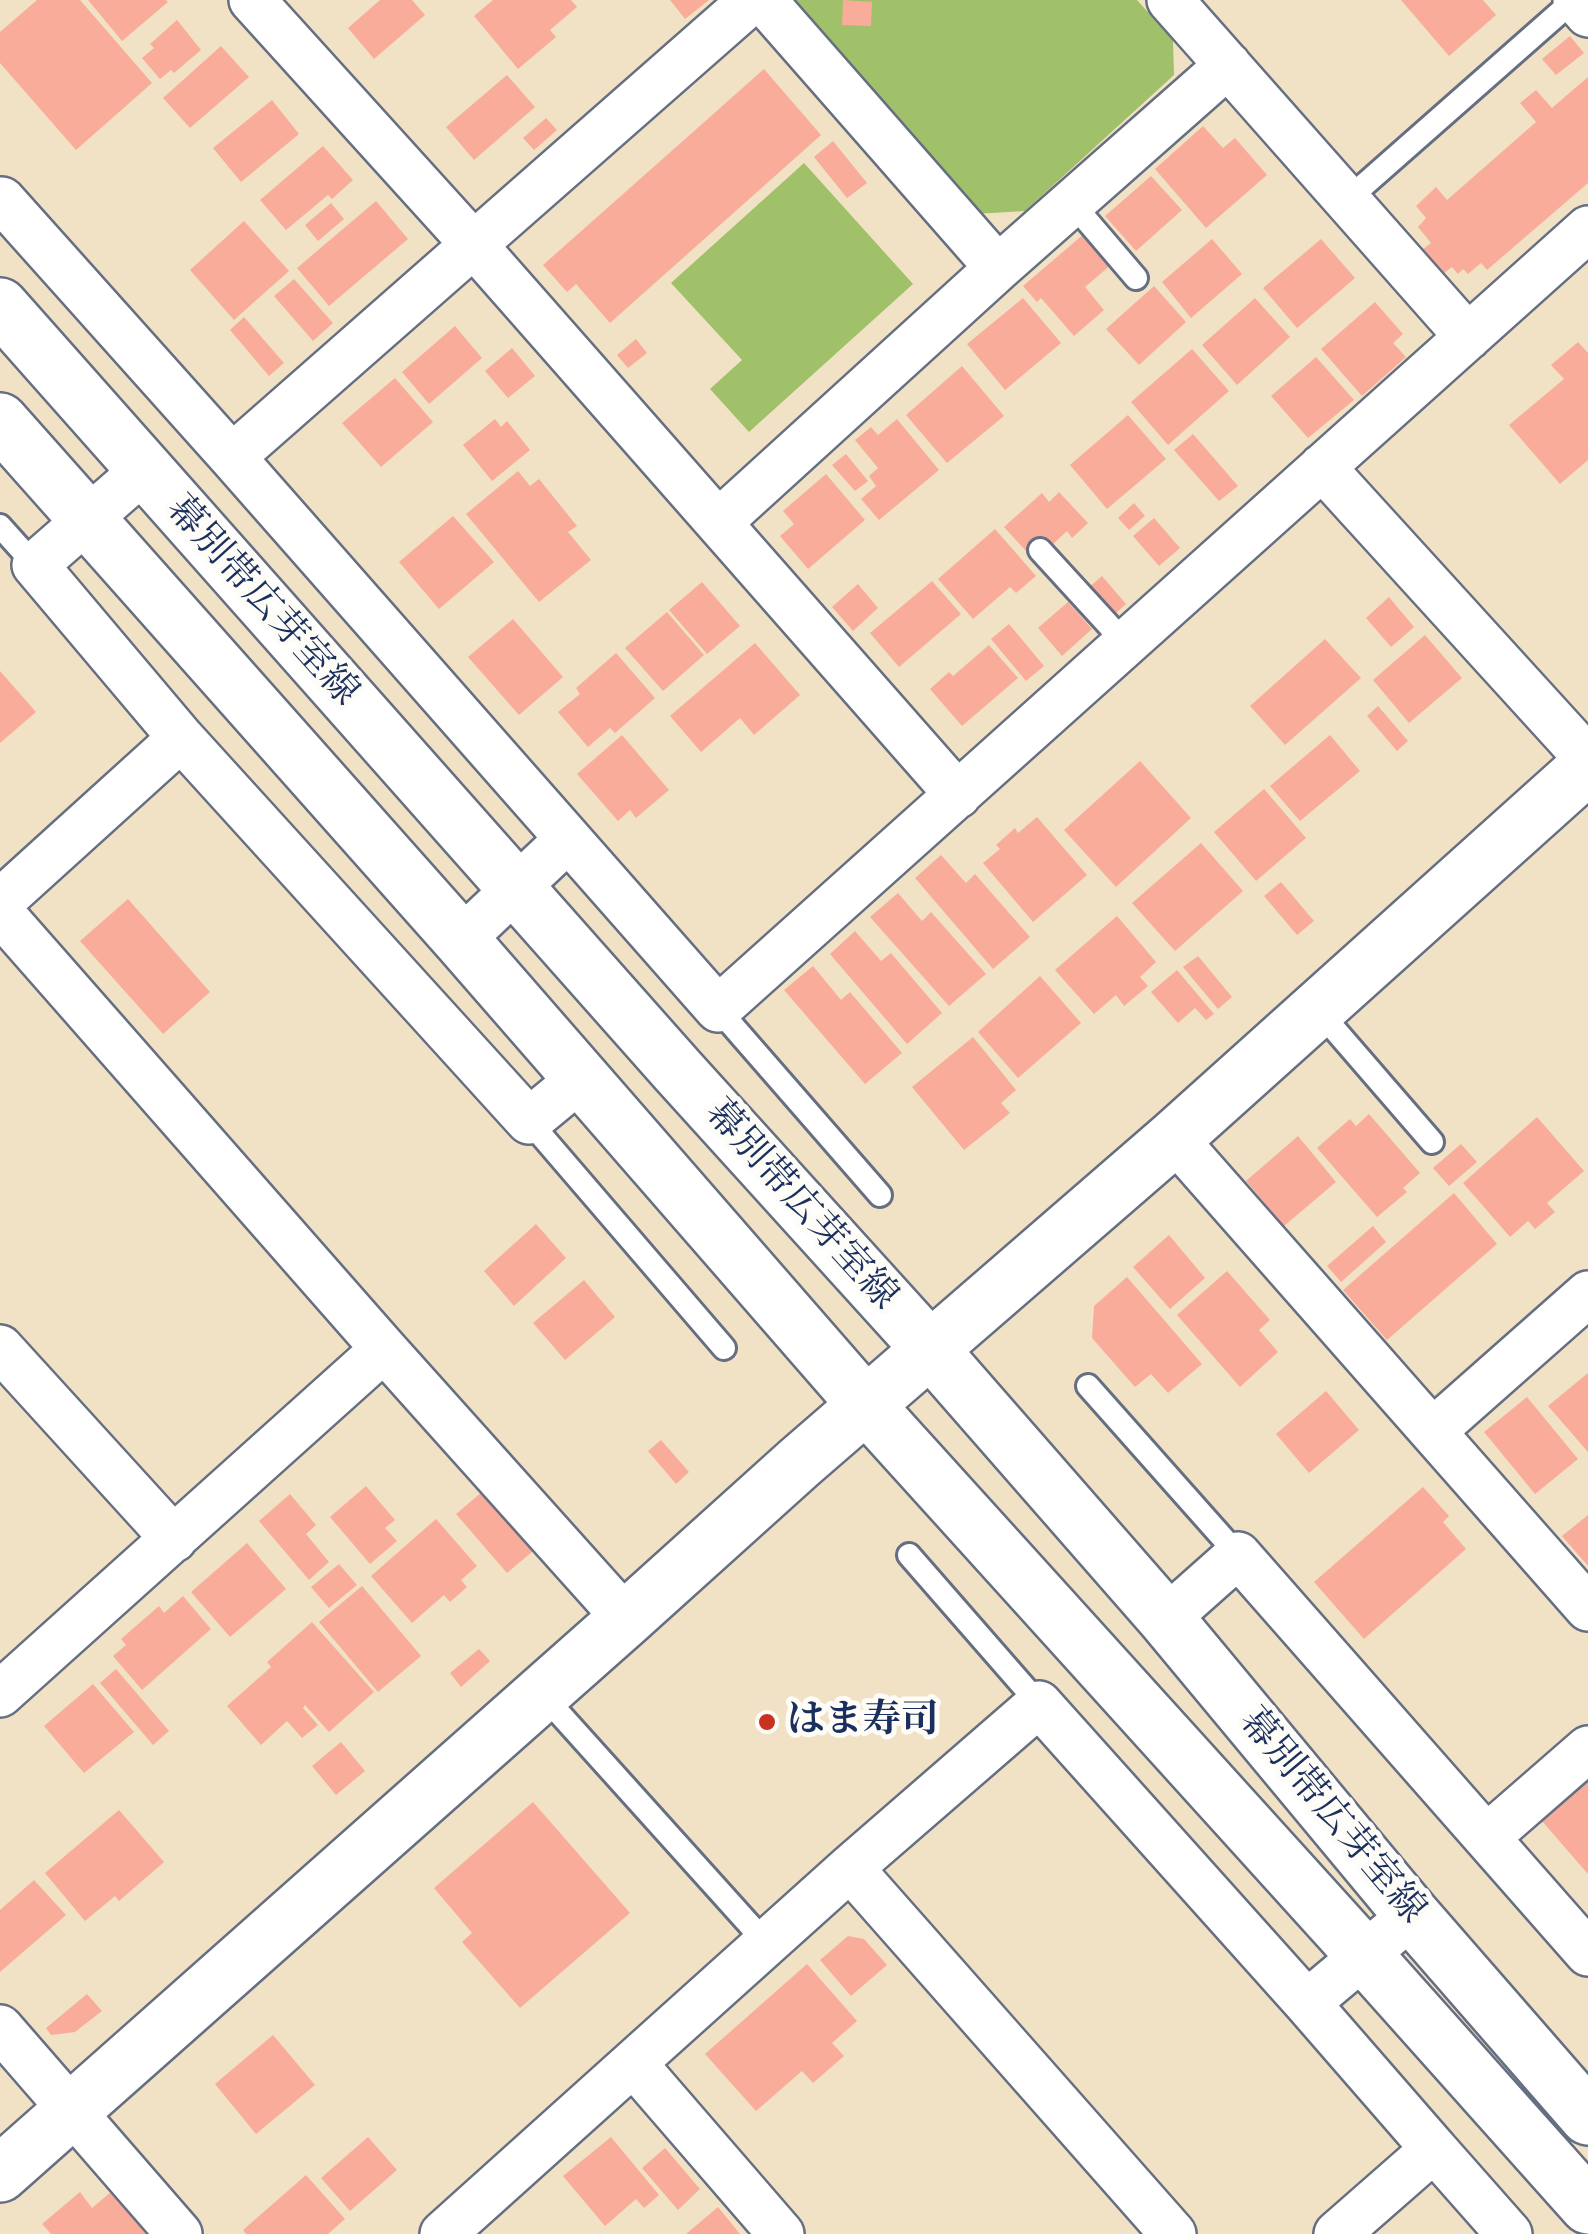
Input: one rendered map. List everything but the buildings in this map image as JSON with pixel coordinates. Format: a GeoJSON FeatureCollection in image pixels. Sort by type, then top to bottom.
{"type":"FeatureCollection","features":[{"type":"Feature","properties":{"kind":"main road","name":"幕別帯広芽室線"},"geometry":{"type":"LineString","coordinates":[[0,306],[514,888],[930,1349],[1166,1619],[1412,1916],[1588,2117]]}},
{"type":"Feature","properties":{"kind":"main road","name":"幕別帯広芽室線"},"geometry":{"type":"LineString","coordinates":[[0,421],[866,1406],[1588,2206]]}},
{"type":"Feature","properties":{"kind":"main road"},"geometry":{"type":"LineString","coordinates":[[0,2174],[930,1349],[1174,1138],[1588,762]]}},
{"type":"Feature","properties":{"kind":"street"},"geometry":{"type":"LineString","coordinates":[[252,0],[720,522],[958,795]]}},
{"type":"Feature","properties":{"kind":"street"},"geometry":{"type":"LineString","coordinates":[[232,456],[752,0]]}},
{"type":"Feature","properties":{"kind":"street"},"geometry":{"type":"LineString","coordinates":[[763,0],[998,268]]}},
{"type":"Feature","properties":{"kind":"street"},"geometry":{"type":"LineString","coordinates":[[1170,0],[1468,337]]}},
{"type":"Feature","properties":{"kind":"street"},"geometry":{"type":"LineString","coordinates":[[1575,0],[1588,14]]}},
{"type":"Feature","properties":{"kind":"street"},"geometry":{"type":"LineString","coordinates":[[720,522],[1228,65]]}},
{"type":"Feature","properties":{"kind":"street"},"geometry":{"type":"LineString","coordinates":[[0,200],[232,456],[718,1009],[1588,229]]}},
{"type":"Feature","properties":{"kind":"street"},"geometry":{"type":"LineString","coordinates":[[1322,467],[1588,762]]}},
{"type":"Feature","properties":{"kind":"street"},"geometry":{"type":"LineString","coordinates":[[144,470],[35,565],[181,738],[529,1121],[581,1078]]}},
{"type":"Feature","properties":{"kind":"street"},"geometry":{"type":"LineString","coordinates":[[0,902],[181,738]]}},
{"type":"Feature","properties":{"kind":"street"},"geometry":{"type":"LineString","coordinates":[[460,940],[568,839]]}},
{"type":"Feature","properties":{"kind":"street"},"geometry":{"type":"LineString","coordinates":[[0,912],[626,1619]]}},
{"type":"Feature","properties":{"kind":"street"},"geometry":{"type":"LineString","coordinates":[[1174,1138],[1588,1608]]}},
{"type":"Feature","properties":{"kind":"street"},"geometry":{"type":"LineString","coordinates":[[1433,1432],[1588,1294]]}},
{"type":"Feature","properties":{"kind":"street"},"geometry":{"type":"LineString","coordinates":[[0,1348],[174,1539]]}},
{"type":"Feature","properties":{"kind":"street"},"geometry":{"type":"LineString","coordinates":[[0,1694],[384,1350]]}},
{"type":"Feature","properties":{"kind":"street"},"geometry":{"type":"LineString","coordinates":[[1166,1619],[1238,1556],[1588,1953]]}},
{"type":"Feature","properties":{"kind":"street"},"geometry":{"type":"LineString","coordinates":[[443,2234],[1038,1704],[1509,2234]]}},
{"type":"Feature","properties":{"kind":"street"},"geometry":{"type":"LineString","coordinates":[[1486,1837],[1588,1749]]}},
{"type":"Feature","properties":{"kind":"street"},"geometry":{"type":"LineString","coordinates":[[850,1868],[1174,2234]]}},
{"type":"Feature","properties":{"kind":"street"},"geometry":{"type":"LineString","coordinates":[[1307,2003],[1412,1916]]}},
{"type":"Feature","properties":{"kind":"street"},"geometry":{"type":"LineString","coordinates":[[0,2028],[179,2234]]}},
{"type":"Feature","properties":{"kind":"street"},"geometry":{"type":"LineString","coordinates":[[634,2064],[781,2234]]}},
{"type":"Feature","properties":{"kind":"street"},"geometry":{"type":"LineString","coordinates":[[1337,2234],[1434,2149]]}},
{"type":"Feature","properties":{"kind":"lane"},"geometry":{"type":"LineString","coordinates":[[1347,200],[1575,0]]}},
{"type":"Feature","properties":{"kind":"lane"},"geometry":{"type":"LineString","coordinates":[[1072,203],[1136,278]]}},
{"type":"Feature","properties":{"kind":"lane"},"geometry":{"type":"LineString","coordinates":[[0,526],[35,565]]}},
{"type":"Feature","properties":{"kind":"lane"},"geometry":{"type":"LineString","coordinates":[[1040,550],[1126,644]]}},
{"type":"Feature","properties":{"kind":"lane"},"geometry":{"type":"LineString","coordinates":[[718,1009],[880,1195]]}},
{"type":"Feature","properties":{"kind":"lane"},"geometry":{"type":"LineString","coordinates":[[1317,1009],[1432,1142]]}},
{"type":"Feature","properties":{"kind":"lane"},"geometry":{"type":"LineString","coordinates":[[529,1121],[724,1348]]}},
{"type":"Feature","properties":{"kind":"lane"},"geometry":{"type":"LineString","coordinates":[[1088,1386],[1238,1556]]}},
{"type":"Feature","properties":{"kind":"lane"},"geometry":{"type":"LineString","coordinates":[[908,1556],[1038,1704]]}},
{"type":"Feature","properties":{"kind":"lane"},"geometry":{"type":"LineString","coordinates":[[542,1693],[766,1944]]}},
{"type":"Feature","properties":{"kind":"green space"},"geometry":{"type":"Polygon","coordinates":[[[789,0],[1137,0],[1173,40],[1174,75],[1025,211],[975,214],[789,0]]]}},
{"type":"Feature","properties":{"kind":"green space"},"geometry":{"type":"Polygon","coordinates":[[[804,163],[913,284],[749,432],[710,389],[742,360],[671,283],[804,163]]]}},
{"type":"Feature","properties":{"kind":"place","name":"はま寿司"},"geometry":{"type":"Point","coordinates":[767,1722]}}]}
